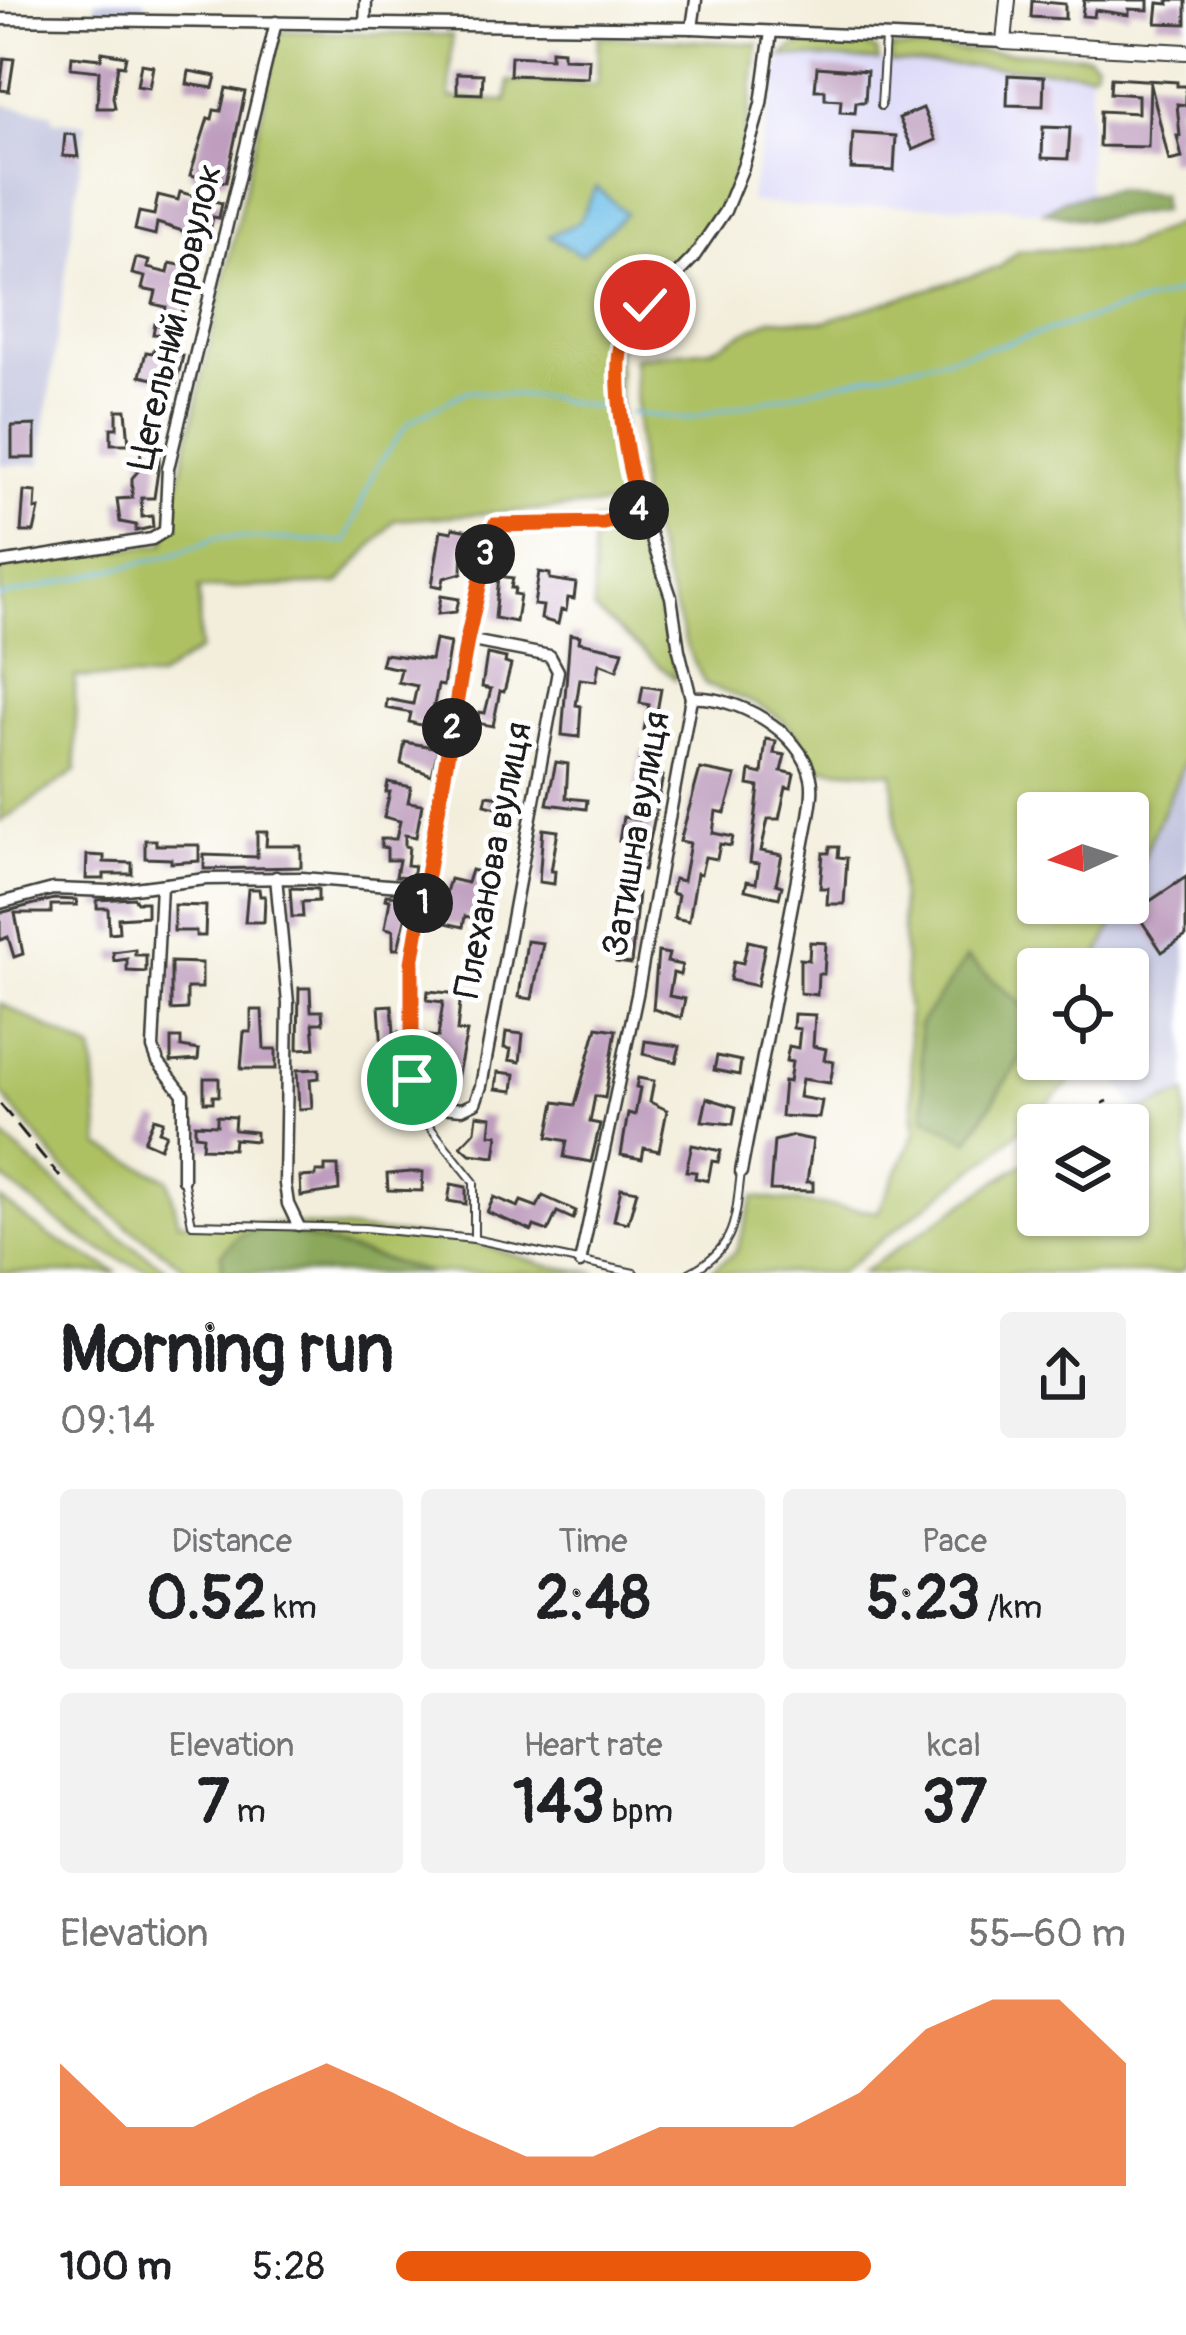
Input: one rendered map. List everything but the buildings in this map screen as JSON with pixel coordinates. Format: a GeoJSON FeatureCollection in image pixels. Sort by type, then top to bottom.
{"type":"FeatureCollection","features":[{"type":"Feature","properties":{"kind":"street"},"geometry":{"type":"LineString","coordinates":[[365,23],[366,0]]}},
{"type":"Feature","properties":{"kind":"street"},"geometry":{"type":"LineString","coordinates":[[692,28],[696,0]]}},
{"type":"Feature","properties":{"kind":"street"},"geometry":{"type":"LineString","coordinates":[[1004,42],[1008,0]]}},
{"type":"Feature","properties":{"kind":"street"},"geometry":{"type":"LineString","coordinates":[[0,20],[692,28],[1186,52]]}},
{"type":"Feature","properties":{"kind":"street","name":"Цегельний провулок"},"geometry":{"type":"LineString","coordinates":[[0,563],[152,539],[164,531],[168,468],[276,22]]}},
{"type":"Feature","properties":{"kind":"street","name":"Затишна вулиця"},"geometry":{"type":"LineString","coordinates":[[580,1263],[637,995],[691,698],[674,608],[626,450],[620,350],[628,324],[702,247],[735,190],[761,104],[771,32]]}},
{"type":"Feature","properties":{"kind":"street"},"geometry":{"type":"LineString","coordinates":[[418,1105],[412,1080],[411,979],[467,640],[495,525],[604,523],[641,508]]}},
{"type":"Feature","properties":{"kind":"street","name":"Плеханова вулиця"},"geometry":{"type":"LineString","coordinates":[[418,1105],[467,1109],[478,1097],[558,679],[558,665],[550,656],[467,640]]}},
{"type":"Feature","properties":{"kind":"street"},"geometry":{"type":"LineString","coordinates":[[691,698],[727,703],[775,729],[798,750],[812,779],[809,816],[741,1172]]}},
{"type":"Feature","properties":{"kind":"street"},"geometry":{"type":"LineString","coordinates":[[0,903],[53,889],[110,891],[276,877],[425,888]]}},
{"type":"Feature","properties":{"kind":"street"},"geometry":{"type":"LineString","coordinates":[[276,877],[288,1003],[285,1184],[287,1204],[298,1225]]}},
{"type":"Feature","properties":{"kind":"street"},"geometry":{"type":"LineString","coordinates":[[161,885],[153,1048],[183,1094],[183,1179]]}},
{"type":"Feature","properties":{"kind":"lane"},"geometry":{"type":"LineString","coordinates":[[881,106],[885,36]]}},
{"type":"Feature","properties":{"kind":"lane"},"geometry":{"type":"LineString","coordinates":[[418,1105],[436,1136],[472,1177],[474,1239]]}},
{"type":"Feature","properties":{"kind":"lane"},"geometry":{"type":"LineString","coordinates":[[689,1273],[714,1257],[732,1232],[741,1172]]}},
{"type":"Feature","properties":{"kind":"lane"},"geometry":{"type":"LineString","coordinates":[[183,1179],[191,1224],[298,1225],[474,1239],[634,1273]]}},
{"type":"Feature","properties":{"kind":"shaded area"},"geometry":{"type":"Polygon","coordinates":[[[95,0],[145,0],[145,11],[95,10],[95,0]]]}},
{"type":"Feature","properties":{"kind":"shaded area"},"geometry":{"type":"Polygon","coordinates":[[[782,56],[1091,72],[1090,194],[1064,200],[1044,212],[882,205],[839,211],[749,202],[782,56]]]}},
{"type":"Feature","properties":{"kind":"shaded area"},"geometry":{"type":"Polygon","coordinates":[[[0,104],[86,124],[40,464],[0,465],[0,104]]]}},
{"type":"Feature","properties":{"kind":"shaded area"},"geometry":{"type":"Polygon","coordinates":[[[1186,759],[1186,1093],[1149,1108],[1149,1104],[1132,1104],[1117,1080],[1149,1080],[1149,948],[1102,948],[1113,924],[1149,924],[1149,844],[1186,759]]]}},
{"type":"Feature","properties":{"kind":"green space"},"geometry":{"type":"Polygon","coordinates":[[[280,31],[452,35],[450,98],[507,101],[509,81],[597,85],[598,36],[758,44],[743,143],[725,199],[690,255],[617,340],[622,504],[395,520],[338,584],[199,589],[200,650],[157,679],[75,677],[76,771],[0,822],[0,567],[165,543],[280,31]]]}},
{"type":"Feature","properties":{"kind":"green space"},"geometry":{"type":"Polygon","coordinates":[[[811,41],[864,45],[877,51],[879,61],[782,56],[811,41]]]}},
{"type":"Feature","properties":{"kind":"green space"},"geometry":{"type":"Polygon","coordinates":[[[891,48],[1088,55],[1096,62],[1091,72],[891,62],[891,48]]]}},
{"type":"Feature","properties":{"kind":"green space"},"geometry":{"type":"Polygon","coordinates":[[[1115,189],[1161,194],[1162,211],[1088,220],[1044,212],[1064,200],[1115,189]]]}},
{"type":"Feature","properties":{"kind":"green space"},"geometry":{"type":"Polygon","coordinates":[[[1186,220],[1186,759],[1149,844],[1149,792],[1017,792],[1017,924],[1113,924],[1102,948],[1017,948],[1017,1001],[967,959],[969,1140],[1017,1064],[1017,1080],[1073,1080],[1047,1104],[1017,1104],[1017,1132],[839,1273],[709,1273],[736,1251],[754,1197],[878,1212],[915,1133],[893,773],[817,768],[784,722],[758,705],[705,684],[687,648],[640,498],[634,357],[711,349],[771,319],[825,321],[1000,267],[1018,251],[1124,247],[1186,220]]]}},
{"type":"Feature","properties":{"kind":"green space"},"geometry":{"type":"Polygon","coordinates":[[[627,517],[672,649],[675,679],[594,610],[592,522],[627,517]]]}},
{"type":"Feature","properties":{"kind":"green space"},"geometry":{"type":"Polygon","coordinates":[[[967,958],[1017,1000],[1017,1064],[968,1140],[925,1117],[919,1025],[967,958]]]}},
{"type":"Feature","properties":{"kind":"green space"},"geometry":{"type":"Polygon","coordinates":[[[0,1003],[93,1051],[100,1146],[168,1179],[179,1222],[290,1224],[471,1241],[544,1265],[597,1273],[430,1273],[270,1227],[221,1254],[223,1273],[192,1273],[115,1217],[62,1167],[0,1092],[0,1003]]]}},
{"type":"Feature","properties":{"kind":"green space"},"geometry":{"type":"Polygon","coordinates":[[[1186,1093],[1186,1268],[1178,1273],[861,1273],[1017,1168],[1017,1236],[1149,1236],[1149,1108],[1186,1093]]]}},
{"type":"Feature","properties":{"kind":"green space"},"geometry":{"type":"Polygon","coordinates":[[[0,1134],[110,1230],[172,1273],[127,1263],[104,1252],[0,1176],[0,1134]]]}},
{"type":"Feature","properties":{"kind":"green space"},"geometry":{"type":"Polygon","coordinates":[[[0,1199],[48,1235],[118,1273],[0,1273],[0,1199]]]}},
{"type":"Feature","properties":{"kind":"green space"},"geometry":{"type":"Polygon","coordinates":[[[270,1227],[430,1273],[223,1273],[221,1254],[241,1234],[270,1227]]]}},
{"type":"Feature","properties":{"kind":"water"},"geometry":{"type":"Polygon","coordinates":[[[596,187],[626,213],[581,255],[549,236],[579,222],[596,187]]]}},
{"type":"Feature","properties":{"kind":"waterway"},"geometry":{"type":"LineString","coordinates":[[629,413],[686,419],[1007,343],[1186,290]]}},
{"type":"Feature","properties":{"kind":"waterway"},"geometry":{"type":"LineString","coordinates":[[0,597],[175,554],[218,537],[346,542],[374,471],[409,422],[467,391],[549,398],[619,412]]}},
{"type":"Feature","properties":{"kind":"railway"},"geometry":{"type":"LineString","coordinates":[[1101,1104],[1108,1101]]}},
{"type":"Feature","properties":{"kind":"railway"},"geometry":{"type":"LineString","coordinates":[[0,1104],[60,1177]]}},
{"type":"Feature","properties":{"kind":"route"},"geometry":{"type":"LineString","coordinates":[[412,1080],[412,963],[467,640],[490,537],[495,525],[604,523],[641,508],[626,450],[620,359],[628,324],[645,305]]}}]}
